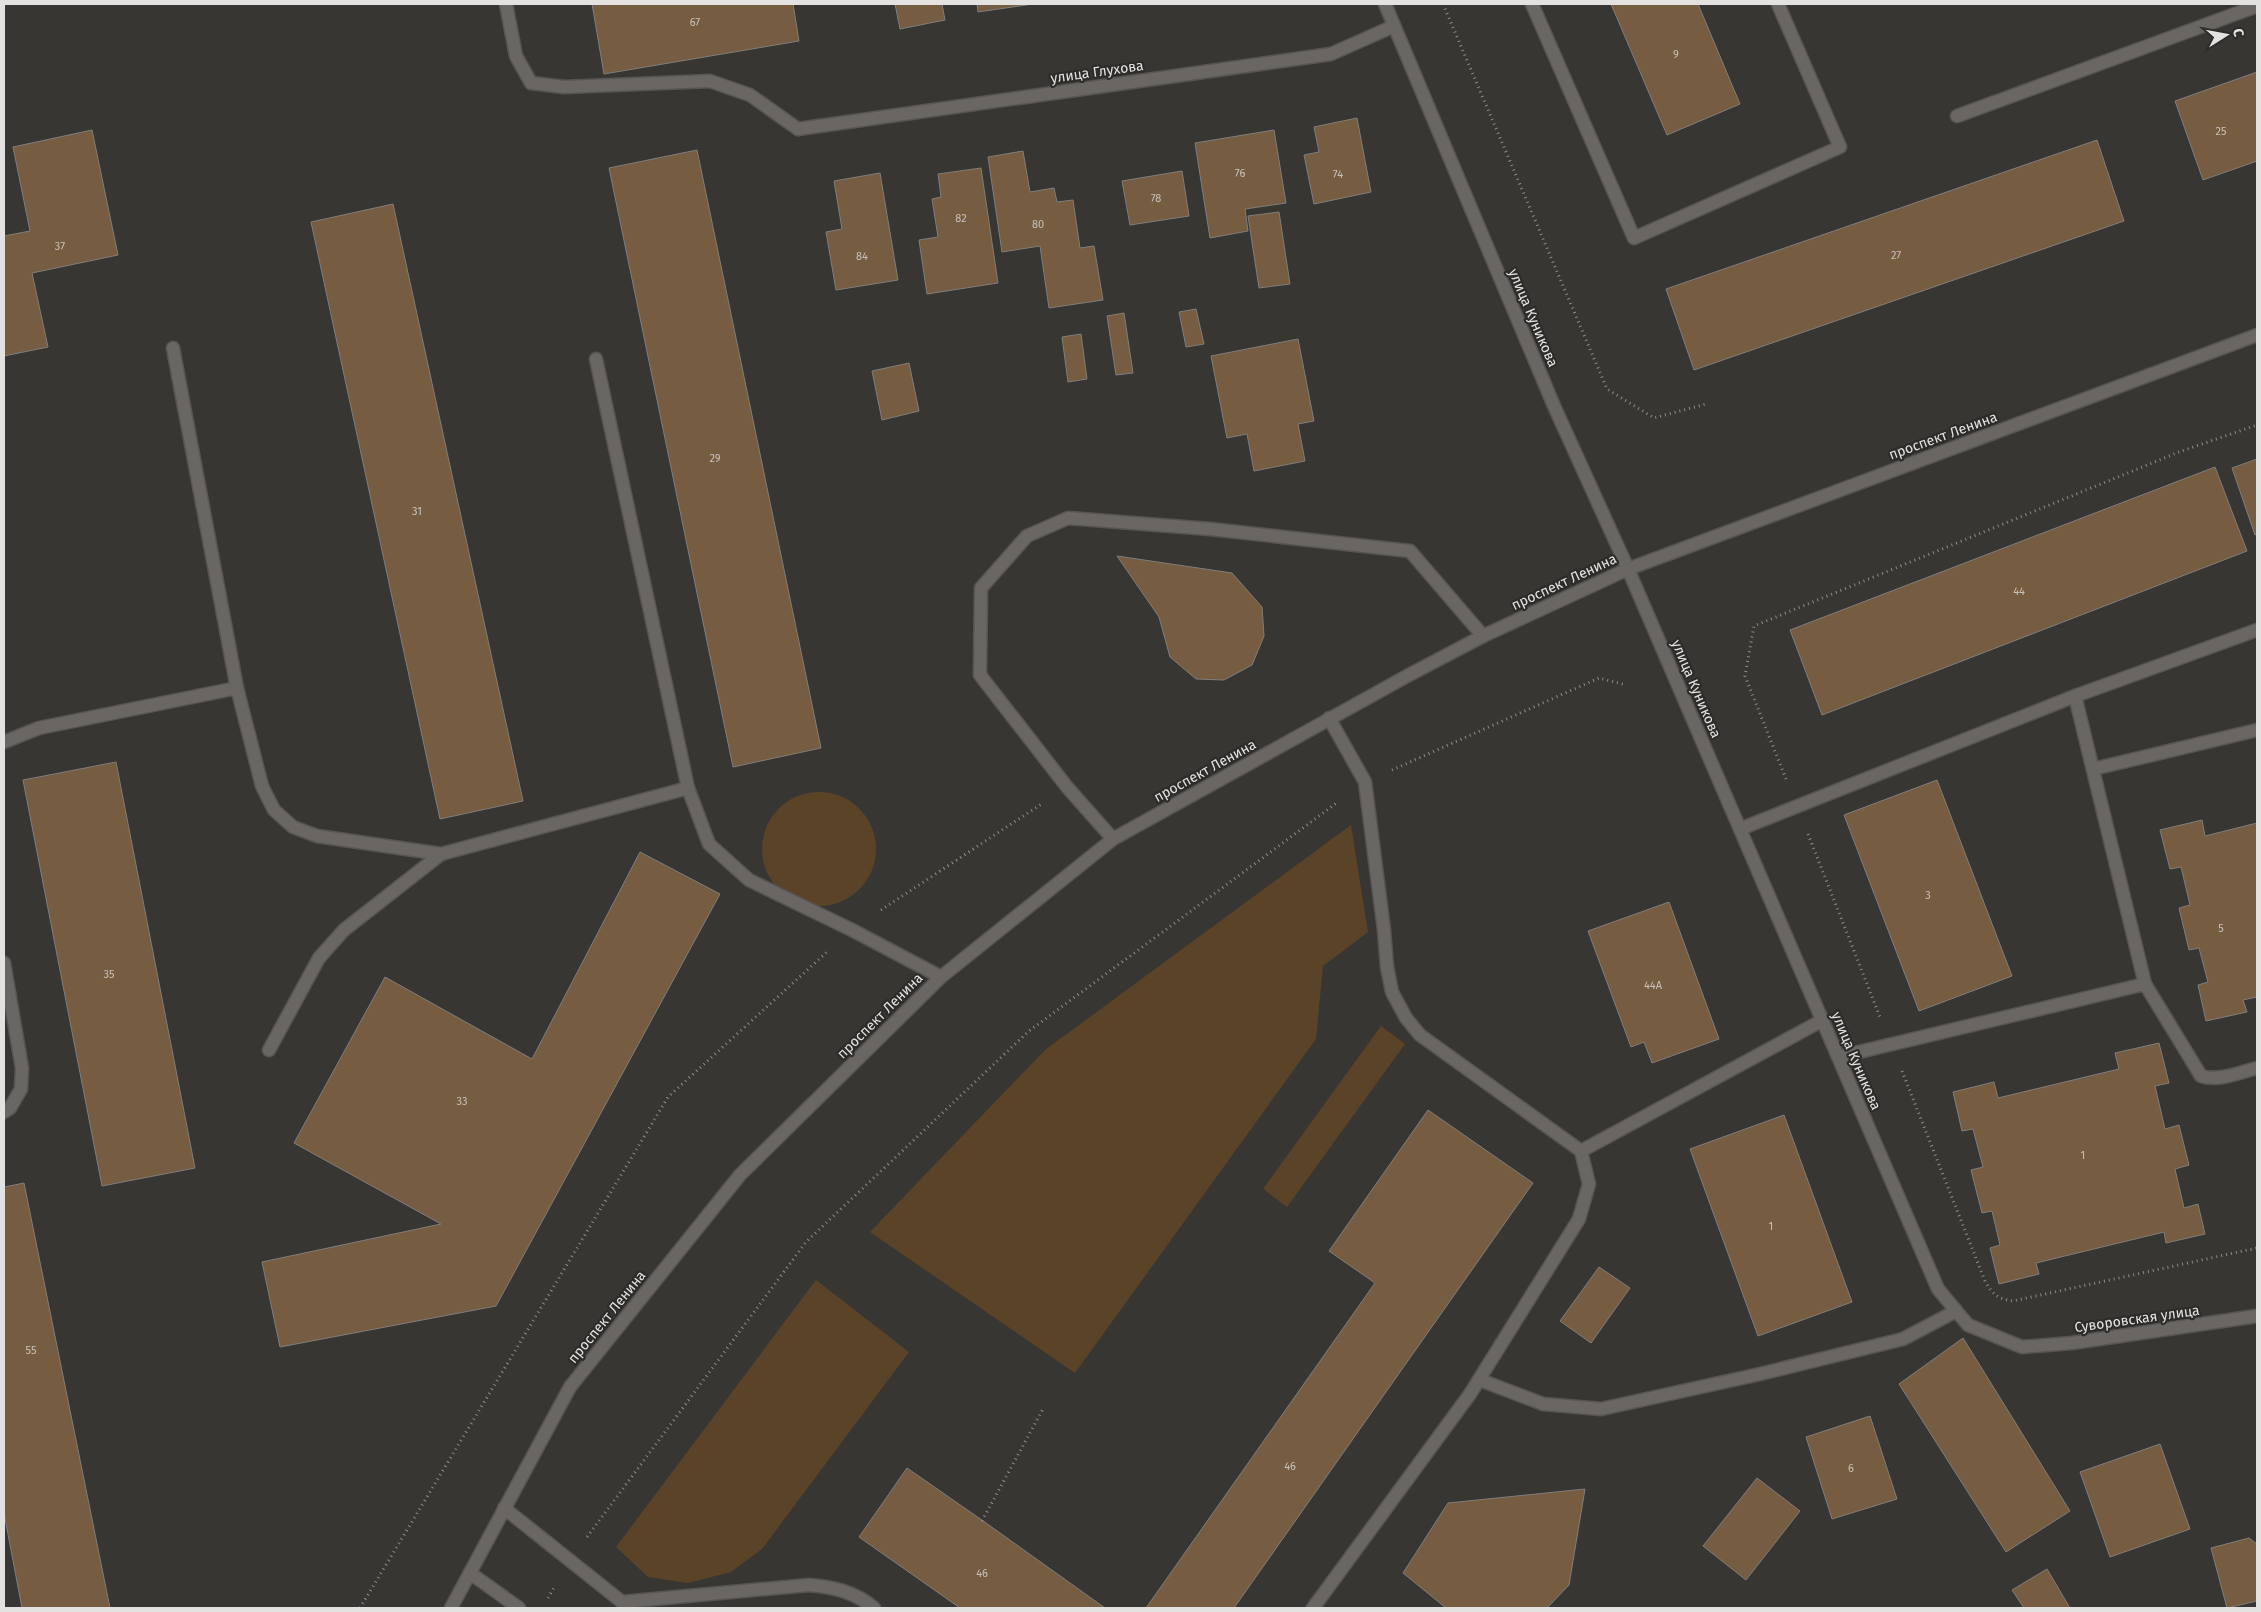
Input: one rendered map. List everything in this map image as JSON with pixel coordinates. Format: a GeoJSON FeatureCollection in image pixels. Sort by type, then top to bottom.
{"type":"FeatureCollection","features":[{"type":"Feature","properties":{"kind":"street","name":"улица Глухова"},"geometry":{"type":"LineString","coordinates":[[506,4],[516,56],[531,83],[564,86],[710,81],[750,95],[798,129],[1331,54],[1394,26]]}},
{"type":"Feature","properties":{"kind":"street","name":"улица Куникова"},"geometry":{"type":"LineString","coordinates":[[1385,4],[1554,406],[1628,569],[1938,1289],[1968,1325],[2022,1347]]}},
{"type":"Feature","properties":{"kind":"street"},"geometry":{"type":"LineString","coordinates":[[1532,4],[1634,238],[1840,147],[1778,4]]}},
{"type":"Feature","properties":{"kind":"street"},"geometry":{"type":"LineString","coordinates":[[1957,116],[2257,6]]}},
{"type":"Feature","properties":{"kind":"street","name":"проспект Ленина"},"geometry":{"type":"LineString","coordinates":[[451,1608],[570,1387],[740,1175],[940,977],[1113,839],[1329,718],[1484,636],[1628,569],[2257,335]]}},
{"type":"Feature","properties":{"kind":"street"},"geometry":{"type":"LineString","coordinates":[[173,348],[237,688],[262,786],[274,810],[293,827],[317,836],[441,854]]}},
{"type":"Feature","properties":{"kind":"street"},"geometry":{"type":"LineString","coordinates":[[596,359],[688,788],[709,844],[749,880],[852,930],[940,977]]}},
{"type":"Feature","properties":{"kind":"street"},"geometry":{"type":"LineString","coordinates":[[1113,839],[1067,787],[980,675],[981,588],[1027,536],[1068,518],[1210,529],[1410,551],[1484,636]]}},
{"type":"Feature","properties":{"kind":"street"},"geometry":{"type":"LineString","coordinates":[[1740,829],[2075,696],[2257,630]]}},
{"type":"Feature","properties":{"kind":"street"},"geometry":{"type":"LineString","coordinates":[[4,742],[39,728],[237,688]]}},
{"type":"Feature","properties":{"kind":"street"},"geometry":{"type":"LineString","coordinates":[[2075,696],[2145,984],[2201,1076],[2216,1078],[2257,1068]]}},
{"type":"Feature","properties":{"kind":"street"},"geometry":{"type":"LineString","coordinates":[[1313,1608],[1480,1380],[1579,1219],[1588,1184],[1581,1151],[1420,1035],[1406,1018],[1392,992],[1387,967],[1365,782],[1329,718]]}},
{"type":"Feature","properties":{"kind":"street"},"geometry":{"type":"LineString","coordinates":[[2093,769],[2257,730]]}},
{"type":"Feature","properties":{"kind":"street"},"geometry":{"type":"LineString","coordinates":[[269,1050],[319,958],[325,951],[344,930],[441,854],[688,788]]}},
{"type":"Feature","properties":{"kind":"street"},"geometry":{"type":"LineString","coordinates":[[4,963],[22,1068],[21,1089],[10,1108],[4,1112]]}},
{"type":"Feature","properties":{"kind":"street"},"geometry":{"type":"LineString","coordinates":[[1838,1057],[2145,984]]}},
{"type":"Feature","properties":{"kind":"street"},"geometry":{"type":"LineString","coordinates":[[1581,1151],[1823,1020]]}},
{"type":"Feature","properties":{"kind":"street"},"geometry":{"type":"LineString","coordinates":[[1480,1380],[1543,1404],[1601,1408],[1760,1374],[1903,1339],[1956,1311]]}},
{"type":"Feature","properties":{"kind":"street","name":"Суворовская улица"},"geometry":{"type":"LineString","coordinates":[[2022,1347],[2072,1343],[2257,1316]]}},
{"type":"Feature","properties":{"kind":"street"},"geometry":{"type":"LineString","coordinates":[[504,1508],[570,1559],[620,1605],[809,1585],[831,1587],[852,1594],[874,1608]]}},
{"type":"Feature","properties":{"kind":"street"},"geometry":{"type":"LineString","coordinates":[[470,1573],[519,1608]]}},
{"type":"Feature","properties":{"kind":"path"},"geometry":{"type":"LineString","coordinates":[[1443,4],[1607,389],[1654,418],[1706,404]]}},
{"type":"Feature","properties":{"kind":"path"},"geometry":{"type":"LineString","coordinates":[[1754,626],[2179,452],[2257,425]]}},
{"type":"Feature","properties":{"kind":"path"},"geometry":{"type":"LineString","coordinates":[[570,1559],[806,1242],[1029,1031],[1365,782],[1600,678],[1626,685]]}},
{"type":"Feature","properties":{"kind":"path"},"geometry":{"type":"LineString","coordinates":[[360,1608],[668,1097],[852,930],[1067,787]]}},
{"type":"Feature","properties":{"kind":"path"},"geometry":{"type":"LineString","coordinates":[[982,1521],[1044,1407]]}},
{"type":"Feature","properties":{"kind":"shaded area"},"geometry":{"type":"Polygon","coordinates":[[[819,792],[841,796],[851,801],[867,817],[872,827],[876,849],[872,871],[867,881],[851,897],[841,902],[819,906],[797,902],[787,897],[771,881],[766,871],[762,849],[766,827],[771,817],[787,801],[797,796],[819,792]]]}},
{"type":"Feature","properties":{"kind":"shaded area"},"geometry":{"type":"Polygon","coordinates":[[[1351,825],[1368,932],[1323,966],[1316,1039],[1075,1373],[870,1232],[1045,1050],[1351,825]]]}},
{"type":"Feature","properties":{"kind":"shaded area"},"geometry":{"type":"Polygon","coordinates":[[[1381,1026],[1405,1044],[1287,1207],[1263,1189],[1381,1026]]]}},
{"type":"Feature","properties":{"kind":"shaded area"},"geometry":{"type":"Polygon","coordinates":[[[816,1280],[909,1352],[762,1549],[731,1572],[688,1583],[648,1577],[616,1547],[816,1280]]]}},
{"type":"Feature","properties":{"kind":"building"},"geometry":{"type":"Polygon","coordinates":[[[592,4],[793,4],[799,41],[604,74],[592,4]]]}},
{"type":"Feature","properties":{"kind":"building"},"geometry":{"type":"Polygon","coordinates":[[[895,4],[942,4],[945,20],[900,29],[895,4]]]}},
{"type":"Feature","properties":{"kind":"building"},"geometry":{"type":"Polygon","coordinates":[[[977,4],[1033,4],[978,12],[977,4]]]}},
{"type":"Feature","properties":{"kind":"building"},"geometry":{"type":"Polygon","coordinates":[[[1611,4],[1698,4],[1740,104],[1667,135],[1611,4]]]}},
{"type":"Feature","properties":{"kind":"building"},"geometry":{"type":"Polygon","coordinates":[[[2257,72],[2257,161],[2203,180],[2175,101],[2257,72]]]}},
{"type":"Feature","properties":{"kind":"building"},"geometry":{"type":"Polygon","coordinates":[[[1357,118],[1371,192],[1314,204],[1304,155],[1319,152],[1314,127],[1357,118]]]}},
{"type":"Feature","properties":{"kind":"building"},"geometry":{"type":"Polygon","coordinates":[[[92,130],[118,255],[32,273],[48,347],[4,356],[4,236],[30,231],[13,147],[92,130]]]}},
{"type":"Feature","properties":{"kind":"building"},"geometry":{"type":"Polygon","coordinates":[[[1274,130],[1286,203],[1245,209],[1248,231],[1210,238],[1195,143],[1274,130]]]}},
{"type":"Feature","properties":{"kind":"building"},"geometry":{"type":"Polygon","coordinates":[[[2097,140],[2124,221],[1694,370],[1666,289],[2097,140]]]}},
{"type":"Feature","properties":{"kind":"building"},"geometry":{"type":"Polygon","coordinates":[[[697,150],[821,748],[733,767],[609,168],[697,150]]]}},
{"type":"Feature","properties":{"kind":"building"},"geometry":{"type":"Polygon","coordinates":[[[1023,151],[1030,192],[1054,188],[1057,202],[1073,200],[1080,248],[1094,246],[1103,300],[1049,308],[1040,246],[1002,252],[988,157],[1023,151]]]}},
{"type":"Feature","properties":{"kind":"building"},"geometry":{"type":"Polygon","coordinates":[[[981,168],[998,283],[927,294],[919,240],[938,237],[932,199],[941,197],[938,174],[981,168]]]}},
{"type":"Feature","properties":{"kind":"building"},"geometry":{"type":"Polygon","coordinates":[[[1182,171],[1189,216],[1130,225],[1122,181],[1182,171]]]}},
{"type":"Feature","properties":{"kind":"building"},"geometry":{"type":"Polygon","coordinates":[[[880,173],[898,280],[836,290],[826,232],[842,229],[834,181],[880,173]]]}},
{"type":"Feature","properties":{"kind":"building"},"geometry":{"type":"Polygon","coordinates":[[[393,204],[523,801],[440,819],[311,222],[393,204]]]}},
{"type":"Feature","properties":{"kind":"building"},"geometry":{"type":"Polygon","coordinates":[[[1279,212],[1290,284],[1259,288],[1248,216],[1279,212]]]}},
{"type":"Feature","properties":{"kind":"building"},"geometry":{"type":"Polygon","coordinates":[[[1196,309],[1204,344],[1186,347],[1179,312],[1196,309]]]}},
{"type":"Feature","properties":{"kind":"building"},"geometry":{"type":"Polygon","coordinates":[[[1124,313],[1133,373],[1116,375],[1107,316],[1124,313]]]}},
{"type":"Feature","properties":{"kind":"building"},"geometry":{"type":"Polygon","coordinates":[[[1081,334],[1087,379],[1068,382],[1062,337],[1081,334]]]}},
{"type":"Feature","properties":{"kind":"building"},"geometry":{"type":"Polygon","coordinates":[[[1298,339],[1314,421],[1298,424],[1305,461],[1254,471],[1247,434],[1227,438],[1211,356],[1298,339]]]}},
{"type":"Feature","properties":{"kind":"building"},"geometry":{"type":"Polygon","coordinates":[[[909,363],[919,411],[882,420],[872,371],[909,363]]]}},
{"type":"Feature","properties":{"kind":"building"},"geometry":{"type":"Polygon","coordinates":[[[2257,459],[2257,534],[2255,535],[2232,468],[2257,459]]]}},
{"type":"Feature","properties":{"kind":"building"},"geometry":{"type":"Polygon","coordinates":[[[2215,467],[2247,551],[1822,715],[1790,630],[2215,467]]]}},
{"type":"Feature","properties":{"kind":"building"},"geometry":{"type":"Polygon","coordinates":[[[1117,556],[1232,573],[1262,607],[1264,636],[1252,665],[1224,680],[1196,679],[1170,657],[1159,617],[1117,556]]]}},
{"type":"Feature","properties":{"kind":"building"},"geometry":{"type":"Polygon","coordinates":[[[116,762],[195,1168],[102,1186],[23,780],[116,762]]]}},
{"type":"Feature","properties":{"kind":"building"},"geometry":{"type":"Polygon","coordinates":[[[1937,780],[2012,976],[1919,1011],[1844,815],[1937,780]]]}},
{"type":"Feature","properties":{"kind":"building"},"geometry":{"type":"Polygon","coordinates":[[[2202,820],[2205,836],[2257,823],[2257,997],[2243,1000],[2247,1012],[2206,1021],[2198,985],[2208,982],[2199,948],[2189,950],[2179,908],[2190,905],[2181,867],[2170,869],[2160,830],[2202,820]]]}},
{"type":"Feature","properties":{"kind":"building"},"geometry":{"type":"Polygon","coordinates":[[[640,852],[720,894],[496,1306],[280,1347],[262,1262],[441,1224],[294,1143],[385,977],[532,1059],[640,852]]]}},
{"type":"Feature","properties":{"kind":"building"},"geometry":{"type":"Polygon","coordinates":[[[1669,902],[1719,1039],[1652,1063],[1644,1042],[1631,1047],[1588,931],[1669,902]]]}},
{"type":"Feature","properties":{"kind":"building"},"geometry":{"type":"Polygon","coordinates":[[[2159,1043],[2169,1083],[2155,1086],[2165,1129],[2179,1125],[2189,1165],[2175,1169],[2184,1208],[2198,1204],[2205,1234],[2166,1243],[2164,1232],[2036,1263],[2039,1274],[1999,1284],[1990,1248],[2000,1245],[1992,1211],[1982,1213],[1971,1170],[1983,1167],[1973,1129],[1962,1131],[1953,1092],[1994,1082],[1998,1098],[2119,1069],[2115,1053],[2159,1043]]]}},
{"type":"Feature","properties":{"kind":"building"},"geometry":{"type":"Polygon","coordinates":[[[1428,1110],[1533,1183],[1234,1608],[1146,1608],[1375,1283],[1329,1251],[1428,1110]]]}},
{"type":"Feature","properties":{"kind":"building"},"geometry":{"type":"Polygon","coordinates":[[[1784,1115],[1852,1302],[1758,1336],[1690,1149],[1784,1115]]]}},
{"type":"Feature","properties":{"kind":"building"},"geometry":{"type":"Polygon","coordinates":[[[24,1183],[110,1608],[22,1608],[4,1513],[4,1187],[24,1183]]]}},
{"type":"Feature","properties":{"kind":"building"},"geometry":{"type":"Polygon","coordinates":[[[1599,1267],[1630,1288],[1591,1343],[1560,1321],[1599,1267]]]}},
{"type":"Feature","properties":{"kind":"building"},"geometry":{"type":"Polygon","coordinates":[[[1963,1338],[2070,1511],[2006,1552],[1899,1384],[1963,1338]]]}},
{"type":"Feature","properties":{"kind":"building"},"geometry":{"type":"Polygon","coordinates":[[[1870,1416],[1897,1499],[1832,1519],[1806,1437],[1870,1416]]]}},
{"type":"Feature","properties":{"kind":"building"},"geometry":{"type":"Polygon","coordinates":[[[2160,1444],[2190,1529],[2110,1557],[2080,1472],[2160,1444]]]}},
{"type":"Feature","properties":{"kind":"building"},"geometry":{"type":"Polygon","coordinates":[[[907,1468],[1105,1608],[960,1608],[859,1537],[907,1468]]]}},
{"type":"Feature","properties":{"kind":"building"},"geometry":{"type":"Polygon","coordinates":[[[1757,1478],[1800,1511],[1746,1580],[1703,1546],[1757,1478]]]}},
{"type":"Feature","properties":{"kind":"building"},"geometry":{"type":"Polygon","coordinates":[[[1585,1489],[1569,1585],[1547,1608],[1446,1608],[1403,1573],[1448,1503],[1585,1489]]]}},
{"type":"Feature","properties":{"kind":"building"},"geometry":{"type":"Polygon","coordinates":[[[2249,1538],[2257,1544],[2257,1601],[2227,1608],[2211,1548],[2249,1538]]]}},
{"type":"Feature","properties":{"kind":"building"},"geometry":{"type":"Polygon","coordinates":[[[2047,1569],[2070,1608],[2024,1608],[2012,1590],[2047,1569]]]}}]}
